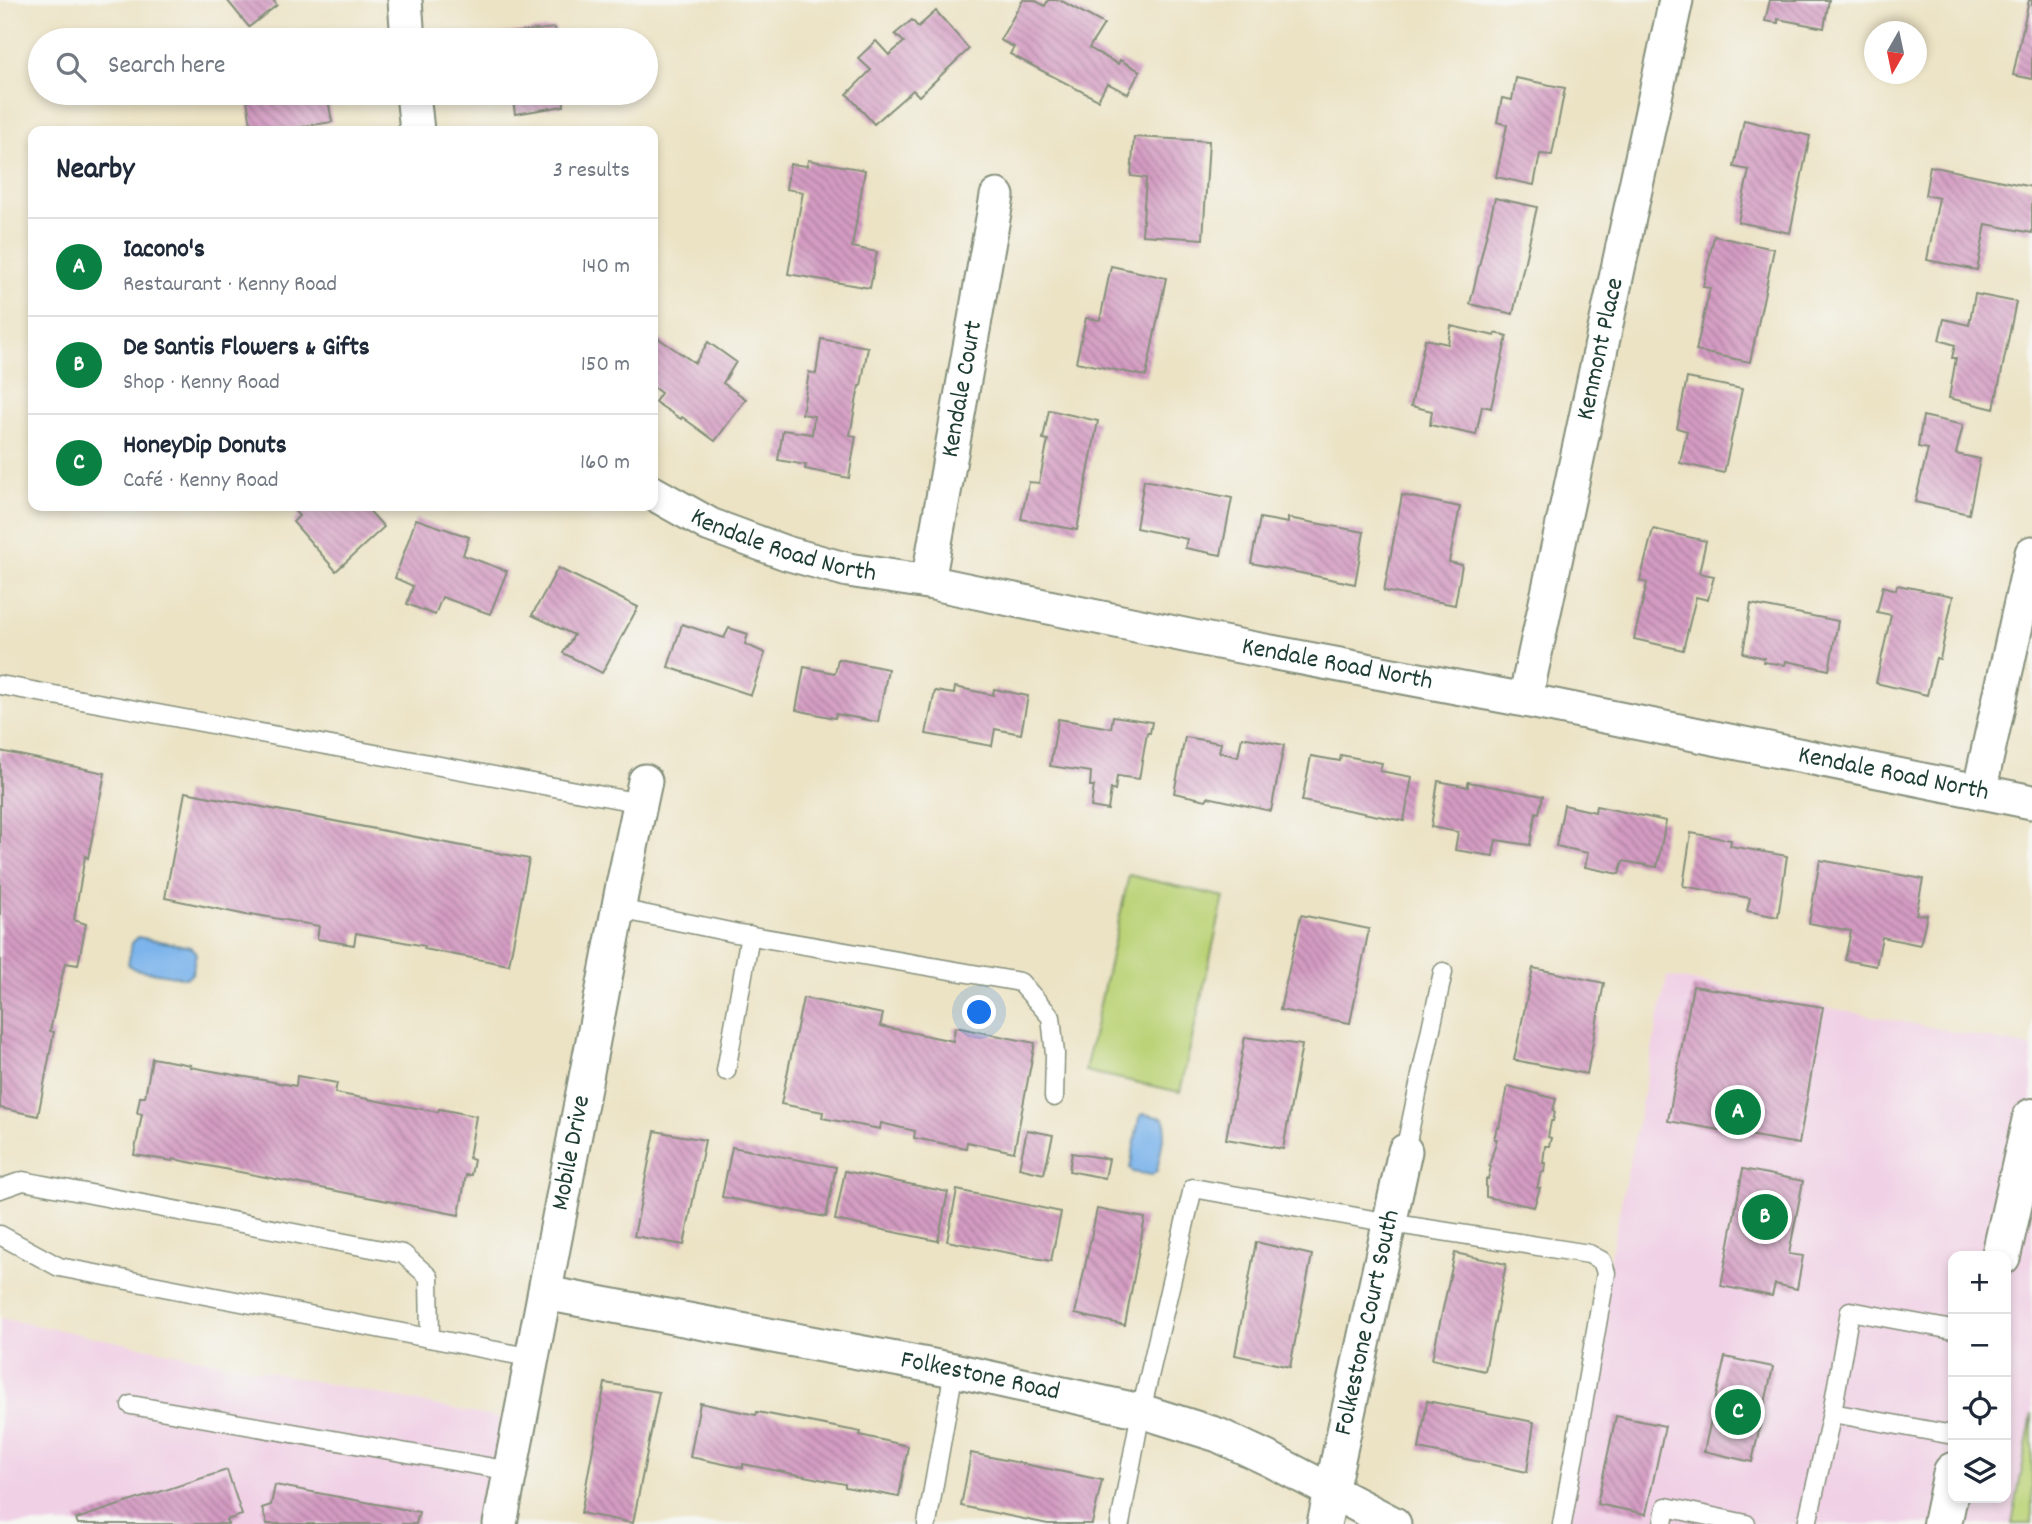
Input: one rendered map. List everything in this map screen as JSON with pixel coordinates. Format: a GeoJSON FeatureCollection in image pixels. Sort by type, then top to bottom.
{"type":"FeatureCollection","features":[{"type":"Feature","properties":{"kind":"main road"},"geometry":{"type":"LineString","coordinates":[[2002,1251],[2032,1118]]}},
{"type":"Feature","properties":{"kind":"main road"},"geometry":{"type":"LineString","coordinates":[[1942,1524],[1948,1496]]}},
{"type":"Feature","properties":{"kind":"street"},"geometry":{"type":"LineString","coordinates":[[405,0],[407,28]]}},
{"type":"Feature","properties":{"kind":"street","name":"Kenmont Place"},"geometry":{"type":"LineString","coordinates":[[1525,700],[1676,0]]}},
{"type":"Feature","properties":{"kind":"street"},"geometry":{"type":"LineString","coordinates":[[414,105],[416,126]]}},
{"type":"Feature","properties":{"kind":"street","name":"Kendale Court"},"geometry":{"type":"LineString","coordinates":[[928,582],[997,196]]}},
{"type":"Feature","properties":{"kind":"street","name":"Kendale Road North"},"geometry":{"type":"LineString","coordinates":[[658,496],[710,525],[786,553],[848,570],[928,582],[1218,642],[1525,700],[2032,802]]}},
{"type":"Feature","properties":{"kind":"street"},"geometry":{"type":"LineString","coordinates":[[1979,792],[2032,553]]}},
{"type":"Feature","properties":{"kind":"street","name":"Mobile Drive"},"geometry":{"type":"LineString","coordinates":[[500,1524],[643,792]]}},
{"type":"Feature","properties":{"kind":"street","name":"Folkestone Court South"},"geometry":{"type":"LineString","coordinates":[[1327,1508],[1405,1151]]}},
{"type":"Feature","properties":{"kind":"street","name":"Folkestone Road"},"geometry":{"type":"LineString","coordinates":[[545,1293],[954,1370],[1141,1411],[1218,1436],[1271,1460],[1327,1508],[1394,1524]]}},
{"type":"Feature","properties":{"kind":"lane"},"geometry":{"type":"LineString","coordinates":[[0,685],[643,792]]}},
{"type":"Feature","properties":{"kind":"lane"},"geometry":{"type":"LineString","coordinates":[[619,909],[750,935],[1020,982],[1051,1017],[1055,1054],[1054,1097]]}},
{"type":"Feature","properties":{"kind":"lane"},"geometry":{"type":"LineString","coordinates":[[726,1071],[750,935]]}},
{"type":"Feature","properties":{"kind":"lane"},"geometry":{"type":"LineString","coordinates":[[1405,1151],[1443,972]]}},
{"type":"Feature","properties":{"kind":"lane"},"geometry":{"type":"LineString","coordinates":[[0,1189],[23,1181],[403,1254],[429,1277],[430,1338]]}},
{"type":"Feature","properties":{"kind":"lane"},"geometry":{"type":"LineString","coordinates":[[1120,1524],[1141,1411],[1193,1188],[1390,1223],[1589,1254],[1602,1261],[1606,1273],[1562,1524]]}},
{"type":"Feature","properties":{"kind":"lane"},"geometry":{"type":"LineString","coordinates":[[0,1235],[58,1267],[533,1358]]}},
{"type":"Feature","properties":{"kind":"lane"},"geometry":{"type":"LineString","coordinates":[[1807,1524],[1832,1413],[1850,1311],[1948,1329]]}},
{"type":"Feature","properties":{"kind":"lane"},"geometry":{"type":"LineString","coordinates":[[927,1524],[954,1370]]}},
{"type":"Feature","properties":{"kind":"lane"},"geometry":{"type":"LineString","coordinates":[[131,1405],[511,1471]]}},
{"type":"Feature","properties":{"kind":"lane"},"geometry":{"type":"LineString","coordinates":[[1832,1413],[1948,1435]]}},
{"type":"Feature","properties":{"kind":"lane"},"geometry":{"type":"LineString","coordinates":[[1663,1524],[1667,1507],[1746,1524]]}},
{"type":"Feature","properties":{"kind":"shaded area"},"geometry":{"type":"Polygon","coordinates":[[[1667,976],[2032,1047],[2032,1524],[1556,1524],[1667,976]]]}},
{"type":"Feature","properties":{"kind":"shaded area"},"geometry":{"type":"Polygon","coordinates":[[[0,1318],[523,1423],[503,1524],[0,1524],[0,1318]]]}},
{"type":"Feature","properties":{"kind":"green space"},"geometry":{"type":"Polygon","coordinates":[[[1129,875],[1224,897],[1180,1092],[1085,1071],[1129,875]]]}},
{"type":"Feature","properties":{"kind":"green space"},"geometry":{"type":"Polygon","coordinates":[[[2032,1414],[2032,1524],[2012,1524],[2032,1414]]]}},
{"type":"Feature","properties":{"kind":"water"},"geometry":{"type":"Polygon","coordinates":[[[138,937],[191,947],[196,953],[192,974],[186,978],[134,969],[128,964],[132,943],[138,937]]]}},
{"type":"Feature","properties":{"kind":"water"},"geometry":{"type":"Polygon","coordinates":[[[1143,1114],[1163,1118],[1166,1123],[1157,1171],[1152,1175],[1133,1172],[1130,1168],[1139,1118],[1143,1114]]]}},
{"type":"Feature","properties":{"kind":"building"},"geometry":{"type":"Polygon","coordinates":[[[227,0],[273,0],[277,5],[249,27],[227,0]]]}},
{"type":"Feature","properties":{"kind":"building"},"geometry":{"type":"Polygon","coordinates":[[[1023,0],[1034,0],[1045,6],[1048,0],[1060,0],[1104,24],[1089,48],[1118,64],[1120,60],[1140,71],[1128,94],[1107,83],[1098,100],[1010,54],[1014,47],[1000,40],[1023,0]]]}},
{"type":"Feature","properties":{"kind":"building"},"geometry":{"type":"Polygon","coordinates":[[[1770,0],[1829,0],[1824,28],[1778,19],[1778,23],[1765,21],[1770,0]]]}},
{"type":"Feature","properties":{"kind":"building"},"geometry":{"type":"Polygon","coordinates":[[[2029,0],[2032,0],[2032,79],[2013,75],[2029,0]]]}},
{"type":"Feature","properties":{"kind":"building"},"geometry":{"type":"Polygon","coordinates":[[[936,11],[969,49],[919,96],[913,90],[874,124],[847,94],[871,70],[858,58],[876,41],[889,55],[904,42],[895,34],[912,20],[918,27],[936,11]]]}},
{"type":"Feature","properties":{"kind":"building"},"geometry":{"type":"Polygon","coordinates":[[[1516,78],[1565,88],[1552,155],[1540,154],[1534,185],[1496,177],[1507,125],[1497,122],[1502,98],[1512,100],[1516,78]]]}},
{"type":"Feature","properties":{"kind":"building"},"geometry":{"type":"Polygon","coordinates":[[[248,105],[329,105],[332,122],[307,126],[251,126],[248,105]]]}},
{"type":"Feature","properties":{"kind":"building"},"geometry":{"type":"Polygon","coordinates":[[[514,105],[564,105],[564,106],[515,114],[514,105]]]}},
{"type":"Feature","properties":{"kind":"building"},"geometry":{"type":"Polygon","coordinates":[[[1744,120],[1810,136],[1790,233],[1738,222],[1749,170],[1734,167],[1744,120]]]}},
{"type":"Feature","properties":{"kind":"building"},"geometry":{"type":"Polygon","coordinates":[[[1134,137],[1209,141],[1203,239],[1142,235],[1146,178],[1131,176],[1134,137]]]}},
{"type":"Feature","properties":{"kind":"building"},"geometry":{"type":"Polygon","coordinates":[[[808,160],[865,170],[852,247],[877,252],[870,288],[788,274],[803,192],[786,189],[790,164],[807,166],[808,160]]]}},
{"type":"Feature","properties":{"kind":"building"},"geometry":{"type":"Polygon","coordinates":[[[1930,166],[2032,187],[2032,233],[1986,224],[1977,270],[1927,260],[1939,198],[1925,195],[1930,166]]]}},
{"type":"Feature","properties":{"kind":"building"},"geometry":{"type":"Polygon","coordinates":[[[1495,198],[1537,207],[1513,314],[1470,304],[1495,198]]]}},
{"type":"Feature","properties":{"kind":"building"},"geometry":{"type":"Polygon","coordinates":[[[1714,236],[1774,249],[1750,362],[1696,351],[1710,288],[1703,287],[1714,236]]]}},
{"type":"Feature","properties":{"kind":"building"},"geometry":{"type":"Polygon","coordinates":[[[1111,266],[1166,278],[1146,376],[1076,362],[1086,318],[1100,320],[1111,266]]]}},
{"type":"Feature","properties":{"kind":"building"},"geometry":{"type":"Polygon","coordinates":[[[1975,294],[2016,302],[1994,409],[1949,398],[1956,358],[1952,358],[1955,345],[1939,340],[1944,319],[1969,325],[1975,294]]]}},
{"type":"Feature","properties":{"kind":"building"},"geometry":{"type":"Polygon","coordinates":[[[1451,326],[1495,336],[1495,333],[1507,336],[1491,408],[1482,406],[1476,435],[1430,425],[1432,411],[1411,406],[1425,339],[1448,344],[1451,326]]]}},
{"type":"Feature","properties":{"kind":"building"},"geometry":{"type":"Polygon","coordinates":[[[658,338],[695,363],[708,342],[736,362],[723,383],[746,399],[715,441],[682,417],[681,419],[658,404],[661,393],[658,391],[658,338]]]}},
{"type":"Feature","properties":{"kind":"building"},"geometry":{"type":"Polygon","coordinates":[[[821,339],[868,347],[850,435],[856,436],[849,478],[778,460],[783,430],[812,434],[814,416],[802,414],[809,372],[816,374],[821,339]]]}},
{"type":"Feature","properties":{"kind":"building"},"geometry":{"type":"Polygon","coordinates":[[[1687,378],[1742,389],[1724,473],[1680,463],[1687,431],[1677,428],[1687,378]]]}},
{"type":"Feature","properties":{"kind":"building"},"geometry":{"type":"Polygon","coordinates":[[[1049,410],[1098,421],[1077,530],[1021,519],[1029,482],[1039,483],[1048,440],[1043,439],[1049,410]]]}},
{"type":"Feature","properties":{"kind":"building"},"geometry":{"type":"Polygon","coordinates":[[[1923,416],[1963,425],[1956,454],[1980,459],[1969,514],[1915,502],[1928,449],[1918,447],[1923,416]]]}},
{"type":"Feature","properties":{"kind":"building"},"geometry":{"type":"Polygon","coordinates":[[[1144,480],[1232,498],[1221,555],[1185,548],[1187,539],[1136,528],[1144,480]]]}},
{"type":"Feature","properties":{"kind":"building"},"geometry":{"type":"Polygon","coordinates":[[[1402,495],[1460,507],[1449,562],[1462,565],[1455,605],[1384,591],[1402,495]]]}},
{"type":"Feature","properties":{"kind":"building"},"geometry":{"type":"Polygon","coordinates":[[[294,511],[370,511],[384,527],[336,571],[293,522],[299,516],[294,511]]]}},
{"type":"Feature","properties":{"kind":"building"},"geometry":{"type":"Polygon","coordinates":[[[1260,518],[1288,523],[1288,518],[1364,532],[1355,584],[1251,563],[1260,518]]]}},
{"type":"Feature","properties":{"kind":"building"},"geometry":{"type":"Polygon","coordinates":[[[416,519],[469,537],[463,555],[507,571],[490,614],[442,597],[435,615],[407,604],[413,586],[395,578],[416,519]]]}},
{"type":"Feature","properties":{"kind":"building"},"geometry":{"type":"Polygon","coordinates":[[[1653,529],[1706,541],[1699,573],[1714,576],[1708,600],[1696,597],[1683,650],[1634,639],[1647,583],[1640,581],[1653,529]]]}},
{"type":"Feature","properties":{"kind":"building"},"geometry":{"type":"Polygon","coordinates":[[[558,568],[638,607],[602,673],[563,653],[574,635],[532,615],[558,568]]]}},
{"type":"Feature","properties":{"kind":"building"},"geometry":{"type":"Polygon","coordinates":[[[1897,585],[1953,596],[1940,659],[1936,658],[1927,695],[1876,683],[1891,615],[1877,612],[1883,586],[1896,590],[1897,585]]]}},
{"type":"Feature","properties":{"kind":"building"},"geometry":{"type":"Polygon","coordinates":[[[1751,604],[1838,621],[1829,670],[1786,661],[1785,665],[1763,662],[1764,658],[1743,653],[1751,604]]]}},
{"type":"Feature","properties":{"kind":"building"},"geometry":{"type":"Polygon","coordinates":[[[682,624],[724,638],[729,628],[748,634],[745,644],[765,653],[751,695],[668,667],[682,624]]]}},
{"type":"Feature","properties":{"kind":"building"},"geometry":{"type":"Polygon","coordinates":[[[838,659],[888,669],[878,722],[836,714],[835,718],[796,710],[804,667],[835,673],[838,659]]]}},
{"type":"Feature","properties":{"kind":"building"},"geometry":{"type":"Polygon","coordinates":[[[955,687],[993,695],[994,689],[1028,696],[1021,734],[995,729],[992,746],[926,734],[935,691],[954,694],[955,687]]]}},
{"type":"Feature","properties":{"kind":"building"},"geometry":{"type":"Polygon","coordinates":[[[1113,716],[1152,722],[1150,733],[1147,733],[1139,779],[1117,776],[1115,791],[1111,789],[1108,810],[1091,807],[1094,786],[1090,786],[1091,772],[1050,766],[1058,719],[1111,728],[1113,716]]]}},
{"type":"Feature","properties":{"kind":"building"},"geometry":{"type":"Polygon","coordinates":[[[1185,737],[1221,743],[1219,752],[1238,757],[1242,737],[1284,745],[1271,811],[1208,797],[1206,800],[1174,793],[1185,737]]]}},
{"type":"Feature","properties":{"kind":"building"},"geometry":{"type":"Polygon","coordinates":[[[0,751],[105,773],[88,858],[85,856],[74,920],[86,924],[78,965],[65,963],[50,1031],[54,1032],[38,1116],[0,1108],[0,751]]]}},
{"type":"Feature","properties":{"kind":"building"},"geometry":{"type":"Polygon","coordinates":[[[1341,755],[1382,763],[1380,771],[1412,777],[1404,821],[1302,801],[1311,756],[1340,761],[1341,755]]]}},
{"type":"Feature","properties":{"kind":"building"},"geometry":{"type":"Polygon","coordinates":[[[1438,781],[1468,787],[1468,782],[1543,796],[1539,813],[1536,812],[1530,845],[1496,840],[1493,856],[1455,850],[1458,832],[1431,827],[1438,781]]]}},
{"type":"Feature","properties":{"kind":"building"},"geometry":{"type":"Polygon","coordinates":[[[185,792],[529,859],[509,965],[356,933],[354,945],[317,939],[319,926],[251,916],[165,898],[185,792]]]}},
{"type":"Feature","properties":{"kind":"building"},"geometry":{"type":"Polygon","coordinates":[[[1564,805],[1595,812],[1596,806],[1666,821],[1657,867],[1623,861],[1619,874],[1585,867],[1588,853],[1556,846],[1564,805]]]}},
{"type":"Feature","properties":{"kind":"building"},"geometry":{"type":"Polygon","coordinates":[[[1691,833],[1731,840],[1730,846],[1787,856],[1778,917],[1747,911],[1750,898],[1683,886],[1691,833]]]}},
{"type":"Feature","properties":{"kind":"building"},"geometry":{"type":"Polygon","coordinates":[[[1820,860],[1923,879],[1916,914],[1927,915],[1920,945],[1882,937],[1876,966],[1845,960],[1851,931],[1809,923],[1820,860]]]}},
{"type":"Feature","properties":{"kind":"building"},"geometry":{"type":"Polygon","coordinates":[[[1301,915],[1369,929],[1350,1023],[1280,1010],[1301,915]]]}},
{"type":"Feature","properties":{"kind":"building"},"geometry":{"type":"Polygon","coordinates":[[[1533,968],[1604,983],[1587,1074],[1514,1060],[1533,968]]]}},
{"type":"Feature","properties":{"kind":"building"},"geometry":{"type":"Polygon","coordinates":[[[1693,986],[1823,1007],[1799,1144],[1668,1121],[1693,986]]]}},
{"type":"Feature","properties":{"kind":"building"},"geometry":{"type":"Polygon","coordinates":[[[803,998],[883,1014],[880,1026],[953,1041],[955,1027],[1035,1043],[1014,1152],[967,1142],[966,1148],[914,1138],[915,1131],[881,1123],[880,1129],[822,1118],[823,1112],[781,1104],[803,998]]]}},
{"type":"Feature","properties":{"kind":"building"},"geometry":{"type":"Polygon","coordinates":[[[1245,1037],[1302,1045],[1283,1149],[1226,1139],[1245,1037]]]}},
{"type":"Feature","properties":{"kind":"building"},"geometry":{"type":"Polygon","coordinates":[[[152,1058],[296,1086],[297,1076],[337,1083],[335,1093],[438,1112],[439,1109],[476,1116],[469,1158],[474,1160],[471,1175],[466,1175],[459,1215],[173,1159],[134,1155],[142,1114],[137,1113],[140,1097],[145,1097],[152,1058]]]}},
{"type":"Feature","properties":{"kind":"building"},"geometry":{"type":"Polygon","coordinates":[[[1508,1086],[1556,1099],[1548,1137],[1551,1138],[1549,1146],[1545,1146],[1544,1172],[1541,1173],[1534,1207],[1486,1197],[1486,1179],[1508,1086]]]}},
{"type":"Feature","properties":{"kind":"building"},"geometry":{"type":"Polygon","coordinates":[[[1027,1130],[1053,1135],[1044,1174],[1019,1168],[1027,1130]]]}},
{"type":"Feature","properties":{"kind":"building"},"geometry":{"type":"Polygon","coordinates":[[[655,1131],[705,1140],[684,1245],[634,1236],[655,1131]]]}},
{"type":"Feature","properties":{"kind":"building"},"geometry":{"type":"Polygon","coordinates":[[[732,1147],[836,1167],[826,1217],[722,1197],[732,1147]]]}},
{"type":"Feature","properties":{"kind":"building"},"geometry":{"type":"Polygon","coordinates":[[[1072,1153],[1109,1159],[1105,1178],[1069,1171],[1072,1153]]]}},
{"type":"Feature","properties":{"kind":"building"},"geometry":{"type":"Polygon","coordinates":[[[1743,1169],[1803,1181],[1789,1254],[1803,1256],[1797,1289],[1775,1284],[1772,1296],[1721,1286],[1743,1169]]]}},
{"type":"Feature","properties":{"kind":"building"},"geometry":{"type":"Polygon","coordinates":[[[845,1171],[948,1192],[938,1241],[835,1220],[845,1171]]]}},
{"type":"Feature","properties":{"kind":"building"},"geometry":{"type":"Polygon","coordinates":[[[957,1190],[1061,1212],[1051,1261],[947,1241],[957,1190]]]}},
{"type":"Feature","properties":{"kind":"building"},"geometry":{"type":"Polygon","coordinates":[[[1097,1209],[1145,1218],[1125,1325],[1075,1314],[1097,1209]]]}},
{"type":"Feature","properties":{"kind":"building"},"geometry":{"type":"Polygon","coordinates":[[[1256,1242],[1312,1255],[1290,1367],[1235,1355],[1256,1242]]]}},
{"type":"Feature","properties":{"kind":"building"},"geometry":{"type":"Polygon","coordinates":[[[1455,1253],[1506,1264],[1485,1371],[1432,1359],[1455,1253]]]}},
{"type":"Feature","properties":{"kind":"building"},"geometry":{"type":"Polygon","coordinates":[[[1725,1357],[1773,1367],[1752,1462],[1704,1451],[1725,1357]]]}},
{"type":"Feature","properties":{"kind":"building"},"geometry":{"type":"Polygon","coordinates":[[[605,1383],[659,1392],[633,1523],[581,1513],[605,1383]]]}},
{"type":"Feature","properties":{"kind":"building"},"geometry":{"type":"Polygon","coordinates":[[[1427,1401],[1534,1422],[1527,1472],[1419,1449],[1427,1401]]]}},
{"type":"Feature","properties":{"kind":"building"},"geometry":{"type":"Polygon","coordinates":[[[700,1403],[861,1432],[860,1435],[908,1446],[899,1497],[743,1464],[743,1468],[690,1457],[700,1403]]]}},
{"type":"Feature","properties":{"kind":"building"},"geometry":{"type":"Polygon","coordinates":[[[1616,1416],[1665,1426],[1646,1514],[1597,1504],[1616,1416]]]}},
{"type":"Feature","properties":{"kind":"building"},"geometry":{"type":"Polygon","coordinates":[[[971,1453],[1102,1480],[1092,1524],[1048,1524],[961,1506],[971,1453]]]}},
{"type":"Feature","properties":{"kind":"building"},"geometry":{"type":"Polygon","coordinates":[[[227,1470],[242,1515],[226,1520],[228,1524],[78,1524],[76,1519],[227,1470]]]}},
{"type":"Feature","properties":{"kind":"building"},"geometry":{"type":"Polygon","coordinates":[[[275,1485],[419,1512],[416,1524],[267,1524],[262,1508],[271,1505],[275,1485]]]}},
{"type":"Feature","properties":{"kind":"place","name":"Iacono's"},"geometry":{"type":"Point","coordinates":[1738,1112]}},
{"type":"Feature","properties":{"kind":"place","name":"De Santis Flowers & Gifts"},"geometry":{"type":"Point","coordinates":[1765,1217]}},
{"type":"Feature","properties":{"kind":"place","name":"HoneyDip Donuts"},"geometry":{"type":"Point","coordinates":[1738,1412]}}]}
